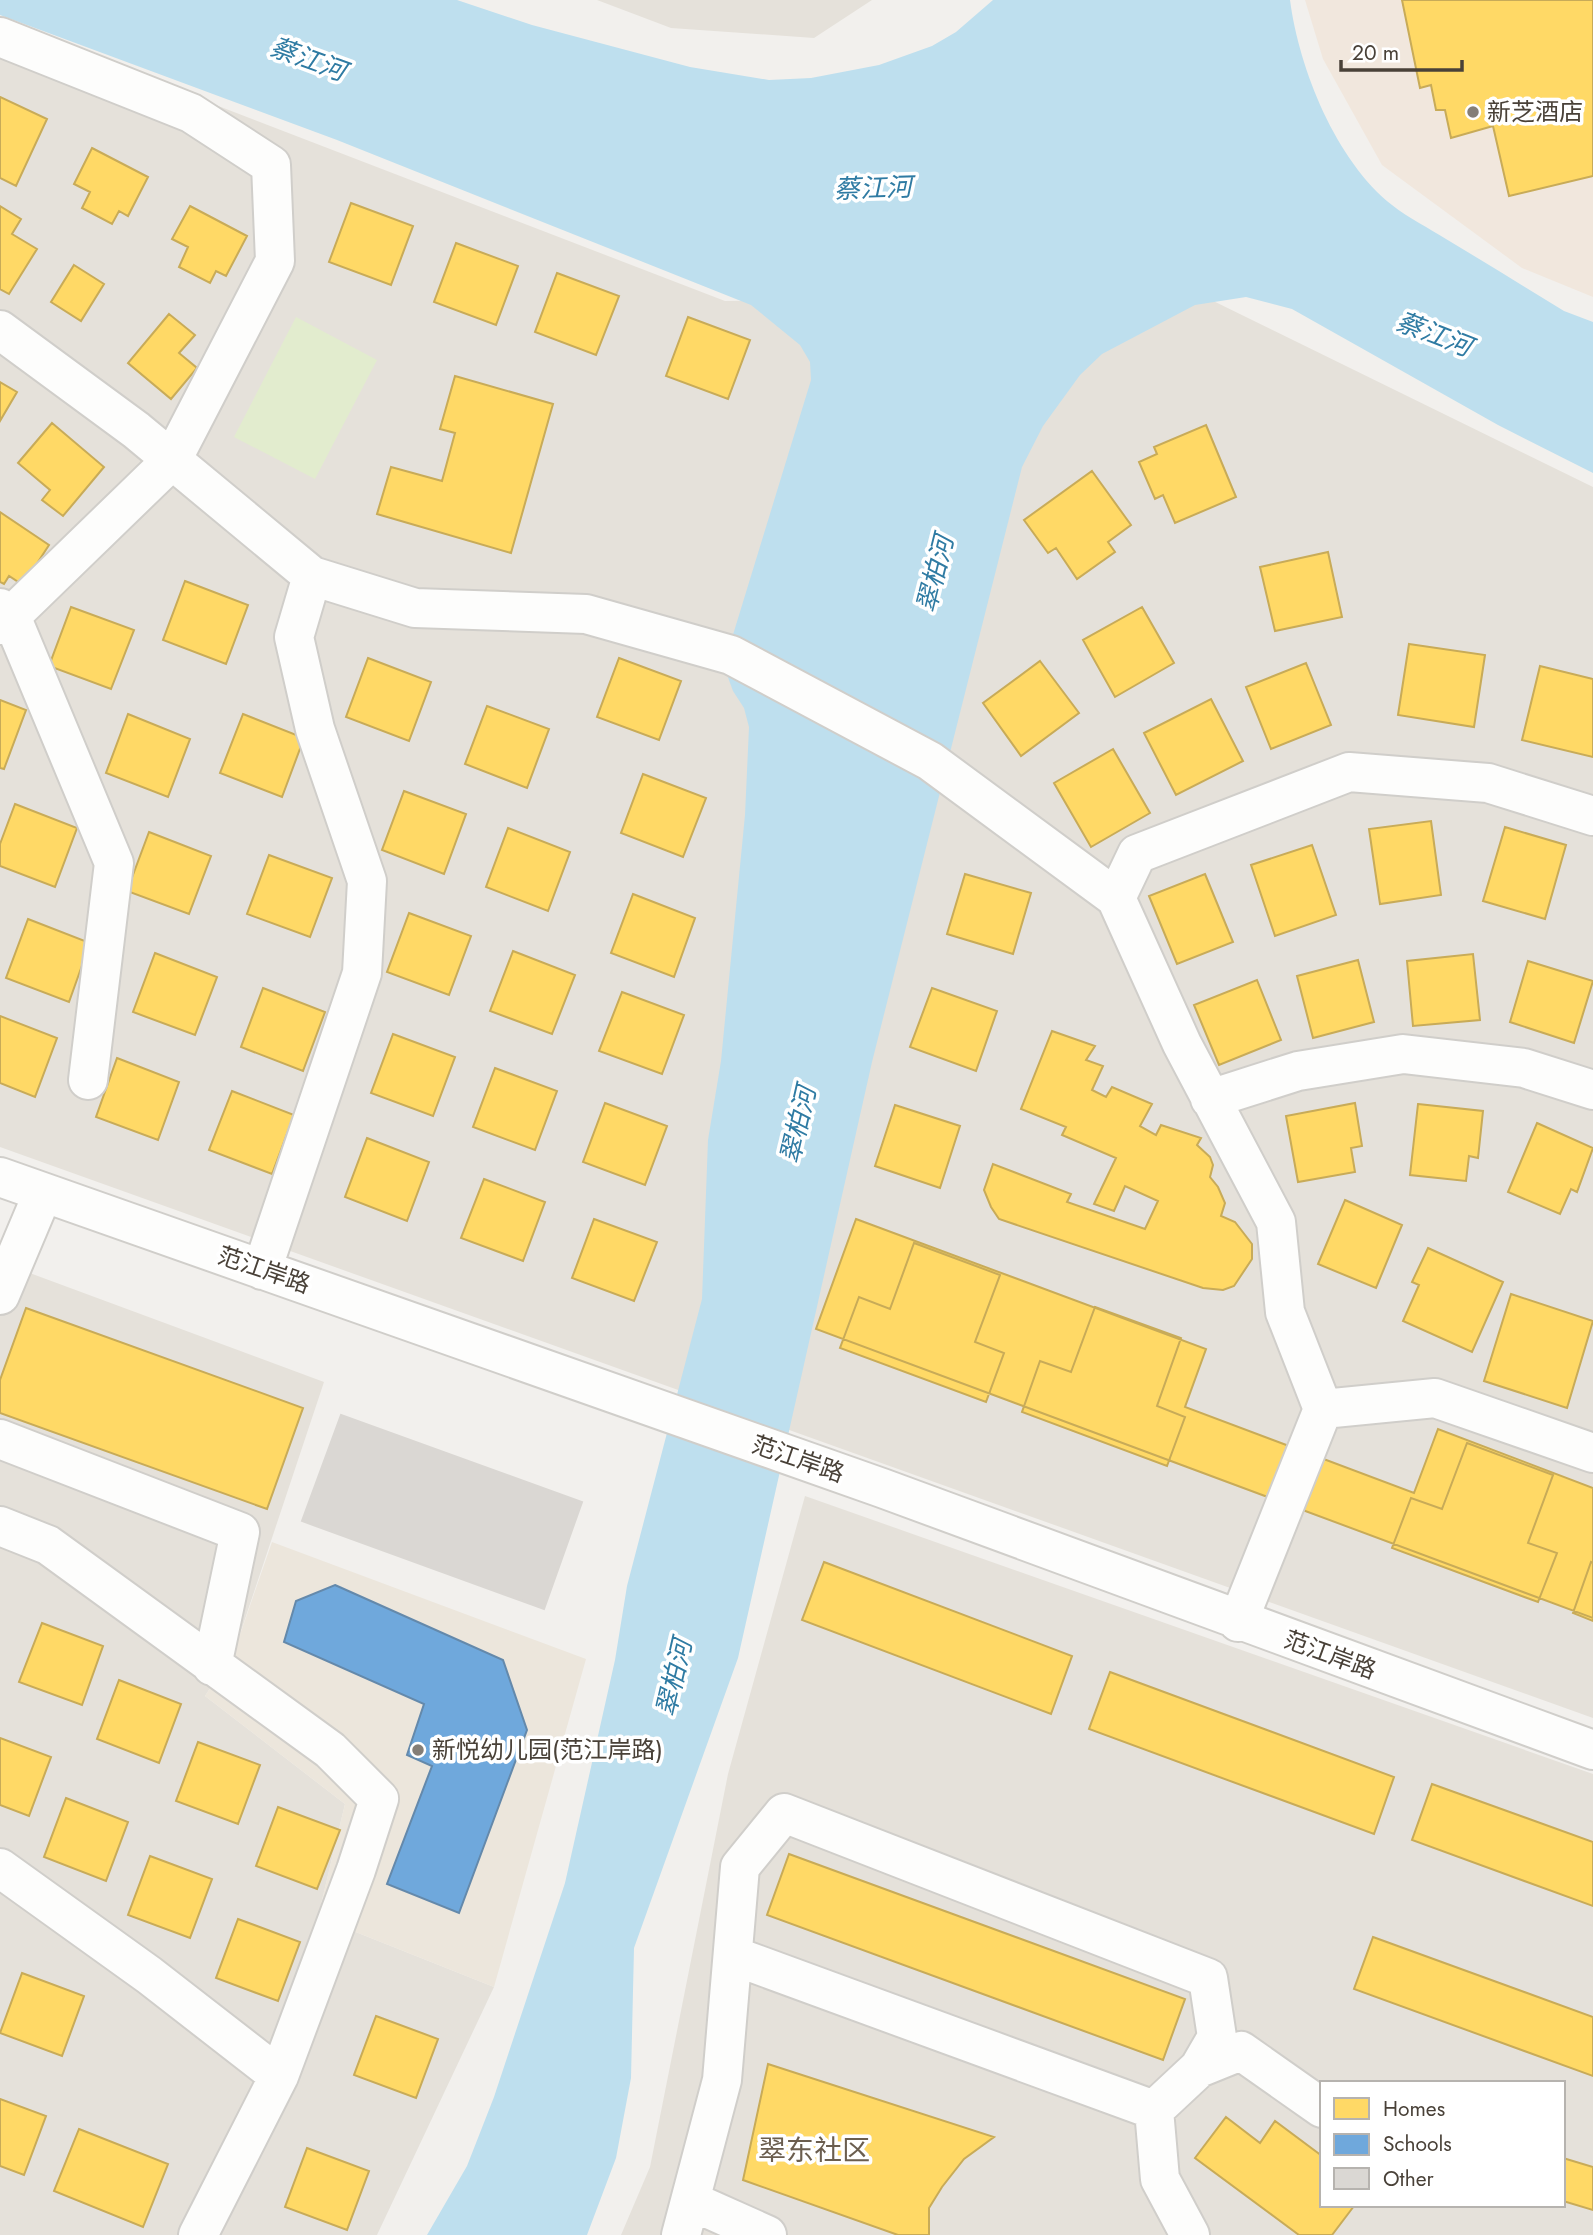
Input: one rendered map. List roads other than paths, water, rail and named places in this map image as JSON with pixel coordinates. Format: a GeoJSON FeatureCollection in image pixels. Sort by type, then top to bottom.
{"type":"FeatureCollection","features":[{"type":"Feature","properties":{"kind":"street"},"geometry":{"type":"LineString","coordinates":[[0,37],[191,113],[271,165],[275,261],[173,460],[4,616],[114,863],[88,1080]]}},
{"type":"Feature","properties":{"kind":"street"},"geometry":{"type":"LineString","coordinates":[[0,330],[136,429],[312,576],[415,608],[586,614],[731,655],[930,761],[1115,898],[1210,1099],[1276,1222],[1285,1312],[1323,1409],[1238,1622]]}},
{"type":"Feature","properties":{"kind":"street"},"geometry":{"type":"LineString","coordinates":[[262,1270],[362,973],[367,881],[315,729],[294,637],[312,576]]}},
{"type":"Feature","properties":{"kind":"street"},"geometry":{"type":"LineString","coordinates":[[1115,898],[1137,854],[1349,772],[1488,783],[1593,816]]}},
{"type":"Feature","properties":{"kind":"street"},"geometry":{"type":"LineString","coordinates":[[1210,1099],[1298,1071],[1403,1054],[1524,1068],[1593,1090]]}},
{"type":"Feature","properties":{"kind":"street","name":"范江岸路"},"geometry":{"type":"LineString","coordinates":[[0,1177],[882,1488],[1238,1622],[1593,1750]]}},
{"type":"Feature","properties":{"kind":"street"},"geometry":{"type":"LineString","coordinates":[[0,1294],[43,1193]]}},
{"type":"Feature","properties":{"kind":"street"},"geometry":{"type":"LineString","coordinates":[[1323,1409],[1436,1398],[1593,1453]]}},
{"type":"Feature","properties":{"kind":"street"},"geometry":{"type":"LineString","coordinates":[[0,1438],[240,1532],[212,1666]]}},
{"type":"Feature","properties":{"kind":"street"},"geometry":{"type":"LineString","coordinates":[[0,1526],[48,1545],[330,1750],[379,1800],[356,1870],[279,2076],[198,2235]]}},
{"type":"Feature","properties":{"kind":"street"},"geometry":{"type":"LineString","coordinates":[[766,2235],[686,2218],[722,2080],[740,1867],[784,1813],[1208,1978],[1217,2037],[1199,2068],[1154,2110]]}},
{"type":"Feature","properties":{"kind":"street"},"geometry":{"type":"LineString","coordinates":[[0,1868],[149,1975],[279,2076]]}},
{"type":"Feature","properties":{"kind":"street"},"geometry":{"type":"LineString","coordinates":[[734,1956],[1154,2110]]}},
{"type":"Feature","properties":{"kind":"street"},"geometry":{"type":"LineString","coordinates":[[1199,2068],[1241,2051],[1320,2107]]}},
{"type":"Feature","properties":{"kind":"street"},"geometry":{"type":"LineString","coordinates":[[1154,2110],[1160,2179],[1190,2235]]}},
{"type":"Feature","properties":{"kind":"water"},"geometry":{"type":"Polygon","coordinates":[[[0,0],[457,0],[532,25],[690,67],[769,80],[811,78],[879,65],[932,46],[956,32],[993,0],[1290,0],[1302,55],[1323,112],[1337,139],[1372,186],[1412,219],[1564,311],[1593,322],[1593,473],[1498,425],[1292,309],[1246,297],[1195,305],[1102,354],[1080,375],[1043,426],[1022,467],[872,1062],[738,1658],[634,1948],[631,2078],[616,2158],[587,2235],[427,2235],[467,2166],[494,2097],[565,1883],[615,1660],[627,1586],[702,1299],[708,1140],[721,1061],[745,815],[749,727],[744,708],[733,691],[726,672],[728,651],[811,380],[810,362],[800,345],[751,305],[337,140],[0,15],[0,0]]]}},
{"type":"Feature","properties":{"kind":"place","name":"新芝酒店"},"geometry":{"type":"Point","coordinates":[1473,112]}},
{"type":"Feature","properties":{"kind":"place","name":"新悦幼儿园(范江岸路)"},"geometry":{"type":"Point","coordinates":[418,1750]}},
{"type":"Feature","properties":{"kind":"district","name":"翠东社区"},"geometry":{"type":"Point","coordinates":[814,2150]}},
{"type":"Feature","properties":{"kind":"water label","name":"蔡江河"},"geometry":{"type":"Point","coordinates":[308,59]}},
{"type":"Feature","properties":{"kind":"water label","name":"蔡江河"},"geometry":{"type":"Point","coordinates":[873,188]}},
{"type":"Feature","properties":{"kind":"water label","name":"蔡江河"},"geometry":{"type":"Point","coordinates":[1434,334]}},
{"type":"Feature","properties":{"kind":"water label","name":"翠柏河"},"geometry":{"type":"Point","coordinates":[935,574]}},
{"type":"Feature","properties":{"kind":"water label","name":"翠柏河"},"geometry":{"type":"Point","coordinates":[798,1125]}},
{"type":"Feature","properties":{"kind":"water label","name":"翠柏河"},"geometry":{"type":"Point","coordinates":[674,1678]}}]}
